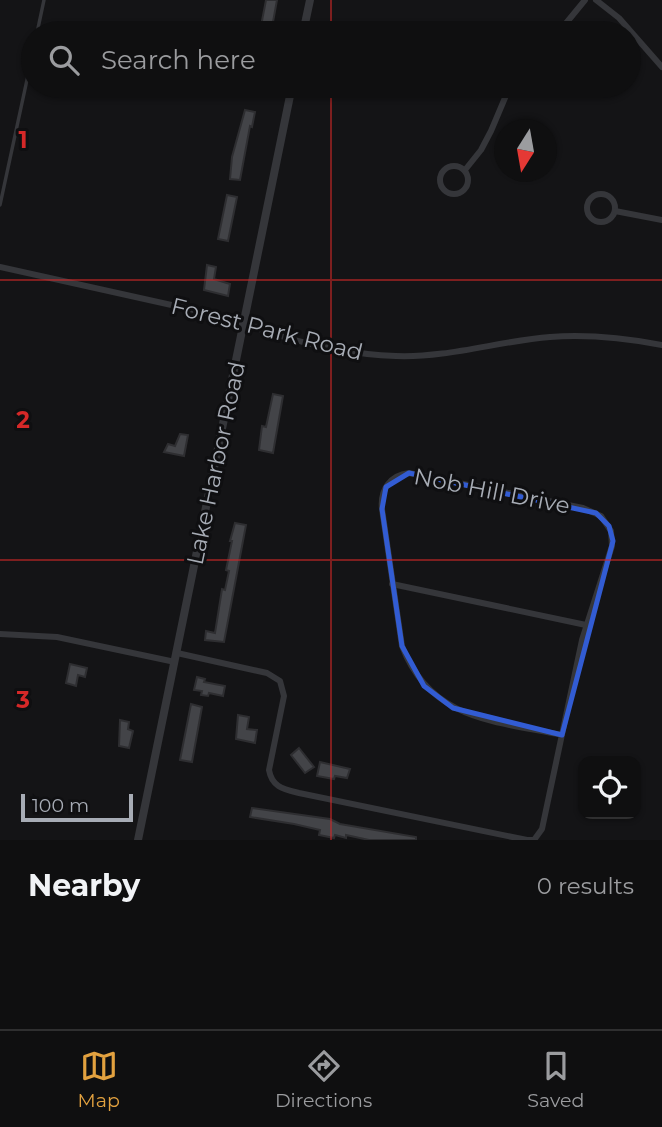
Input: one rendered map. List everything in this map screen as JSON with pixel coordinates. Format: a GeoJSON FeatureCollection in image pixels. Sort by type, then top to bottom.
{"type":"FeatureCollection","features":[{"type":"Feature","properties":{"kind":"street"},"geometry":{"type":"LineString","coordinates":[[306,21],[310,0]]}},
{"type":"Feature","properties":{"kind":"street"},"geometry":{"type":"LineString","coordinates":[[568,21],[585,0]]}},
{"type":"Feature","properties":{"kind":"street"},"geometry":{"type":"LineString","coordinates":[[596,0],[622,21]]}},
{"type":"Feature","properties":{"kind":"street"},"geometry":{"type":"LineString","coordinates":[[641,43],[662,67]]}},
{"type":"Feature","properties":{"kind":"street","name":"Lake Harbor Road"},"geometry":{"type":"LineString","coordinates":[[138,840],[290,98]]}},
{"type":"Feature","properties":{"kind":"street"},"geometry":{"type":"LineString","coordinates":[[465,170],[481,150],[505,98]]}},
{"type":"Feature","properties":{"kind":"street"},"geometry":{"type":"LineString","coordinates":[[457,165],[465,170],[468,184],[462,192],[452,194],[443,189],[440,177],[444,169],[457,165]]}},
{"type":"Feature","properties":{"kind":"street"},"geometry":{"type":"LineString","coordinates":[[601,194],[610,197],[615,211],[610,219],[598,222],[590,218],[587,206],[592,197],[601,194]]}},
{"type":"Feature","properties":{"kind":"street"},"geometry":{"type":"LineString","coordinates":[[615,211],[662,220]]}},
{"type":"Feature","properties":{"kind":"street","name":"Forest Park Road"},"geometry":{"type":"LineString","coordinates":[[0,267],[245,322],[264,331],[351,352],[381,356],[445,354],[548,337],[571,336],[618,338],[662,345]]}},
{"type":"Feature","properties":{"kind":"street","name":"Nob Hill Drive"},"geometry":{"type":"LineString","coordinates":[[176,658],[267,673],[280,681],[284,696],[269,770],[271,779],[278,787],[527,840],[534,839],[542,829],[586,625],[612,546],[609,526],[601,516],[591,511],[420,474],[409,473],[396,477],[386,486],[381,502],[402,646],[415,674],[433,694],[453,708],[473,716],[562,735]]}},
{"type":"Feature","properties":{"kind":"street"},"geometry":{"type":"LineString","coordinates":[[393,584],[586,625]]}},
{"type":"Feature","properties":{"kind":"street"},"geometry":{"type":"LineString","coordinates":[[0,634],[58,636],[176,658]]}},
{"type":"Feature","properties":{"kind":"lane"},"geometry":{"type":"LineString","coordinates":[[40,21],[44,0]]}},
{"type":"Feature","properties":{"kind":"lane"},"geometry":{"type":"LineString","coordinates":[[0,205],[23,98]]}},
{"type":"Feature","properties":{"kind":"highlighted area"},"geometry":{"type":"Polygon","coordinates":[[[409,473],[596,513],[609,526],[613,541],[562,735],[453,708],[424,686],[402,646],[382,509],[386,487],[409,473]]]}},
{"type":"Feature","properties":{"kind":"building"},"geometry":{"type":"Polygon","coordinates":[[[266,0],[277,0],[273,21],[262,21],[266,0]]]}},
{"type":"Feature","properties":{"kind":"building"},"geometry":{"type":"Polygon","coordinates":[[[245,110],[255,112],[252,127],[250,126],[240,180],[230,179],[232,157],[245,110]]]}},
{"type":"Feature","properties":{"kind":"building"},"geometry":{"type":"Polygon","coordinates":[[[227,195],[237,197],[228,241],[218,239],[227,195]]]}},
{"type":"Feature","properties":{"kind":"building"},"geometry":{"type":"Polygon","coordinates":[[[207,265],[216,267],[214,279],[230,284],[228,296],[204,290],[207,265]]]}},
{"type":"Feature","properties":{"kind":"building"},"geometry":{"type":"Polygon","coordinates":[[[273,394],[283,396],[273,453],[259,450],[262,426],[266,427],[273,394]]]}},
{"type":"Feature","properties":{"kind":"building"},"geometry":{"type":"Polygon","coordinates":[[[180,434],[188,435],[184,456],[164,452],[168,444],[175,446],[180,434]]]}},
{"type":"Feature","properties":{"kind":"building"},"geometry":{"type":"Polygon","coordinates":[[[235,523],[246,525],[224,642],[205,640],[206,631],[215,633],[222,589],[225,590],[229,571],[226,570],[235,523]]]}},
{"type":"Feature","properties":{"kind":"building"},"geometry":{"type":"Polygon","coordinates":[[[70,664],[87,668],[85,677],[78,675],[76,686],[66,683],[70,664]]]}},
{"type":"Feature","properties":{"kind":"building"},"geometry":{"type":"Polygon","coordinates":[[[197,677],[205,679],[204,682],[225,686],[223,696],[209,693],[208,696],[201,695],[202,691],[194,690],[197,677]]]}},
{"type":"Feature","properties":{"kind":"building"},"geometry":{"type":"Polygon","coordinates":[[[191,704],[202,707],[192,762],[180,760],[191,704]]]}},
{"type":"Feature","properties":{"kind":"building"},"geometry":{"type":"Polygon","coordinates":[[[238,715],[249,717],[247,729],[257,730],[255,743],[236,739],[238,715]]]}},
{"type":"Feature","properties":{"kind":"building"},"geometry":{"type":"Polygon","coordinates":[[[120,720],[129,722],[128,729],[133,731],[129,748],[119,746],[120,720]]]}},
{"type":"Feature","properties":{"kind":"building"},"geometry":{"type":"Polygon","coordinates":[[[299,748],[314,767],[305,773],[291,755],[299,748]]]}},
{"type":"Feature","properties":{"kind":"building"},"geometry":{"type":"Polygon","coordinates":[[[320,762],[350,769],[347,778],[317,776],[320,762]]]}},
{"type":"Feature","properties":{"kind":"building"},"geometry":{"type":"Polygon","coordinates":[[[252,808],[330,819],[340,824],[416,837],[416,840],[369,840],[346,835],[346,838],[335,835],[334,838],[319,835],[320,830],[250,817],[252,808]]]}}]}
